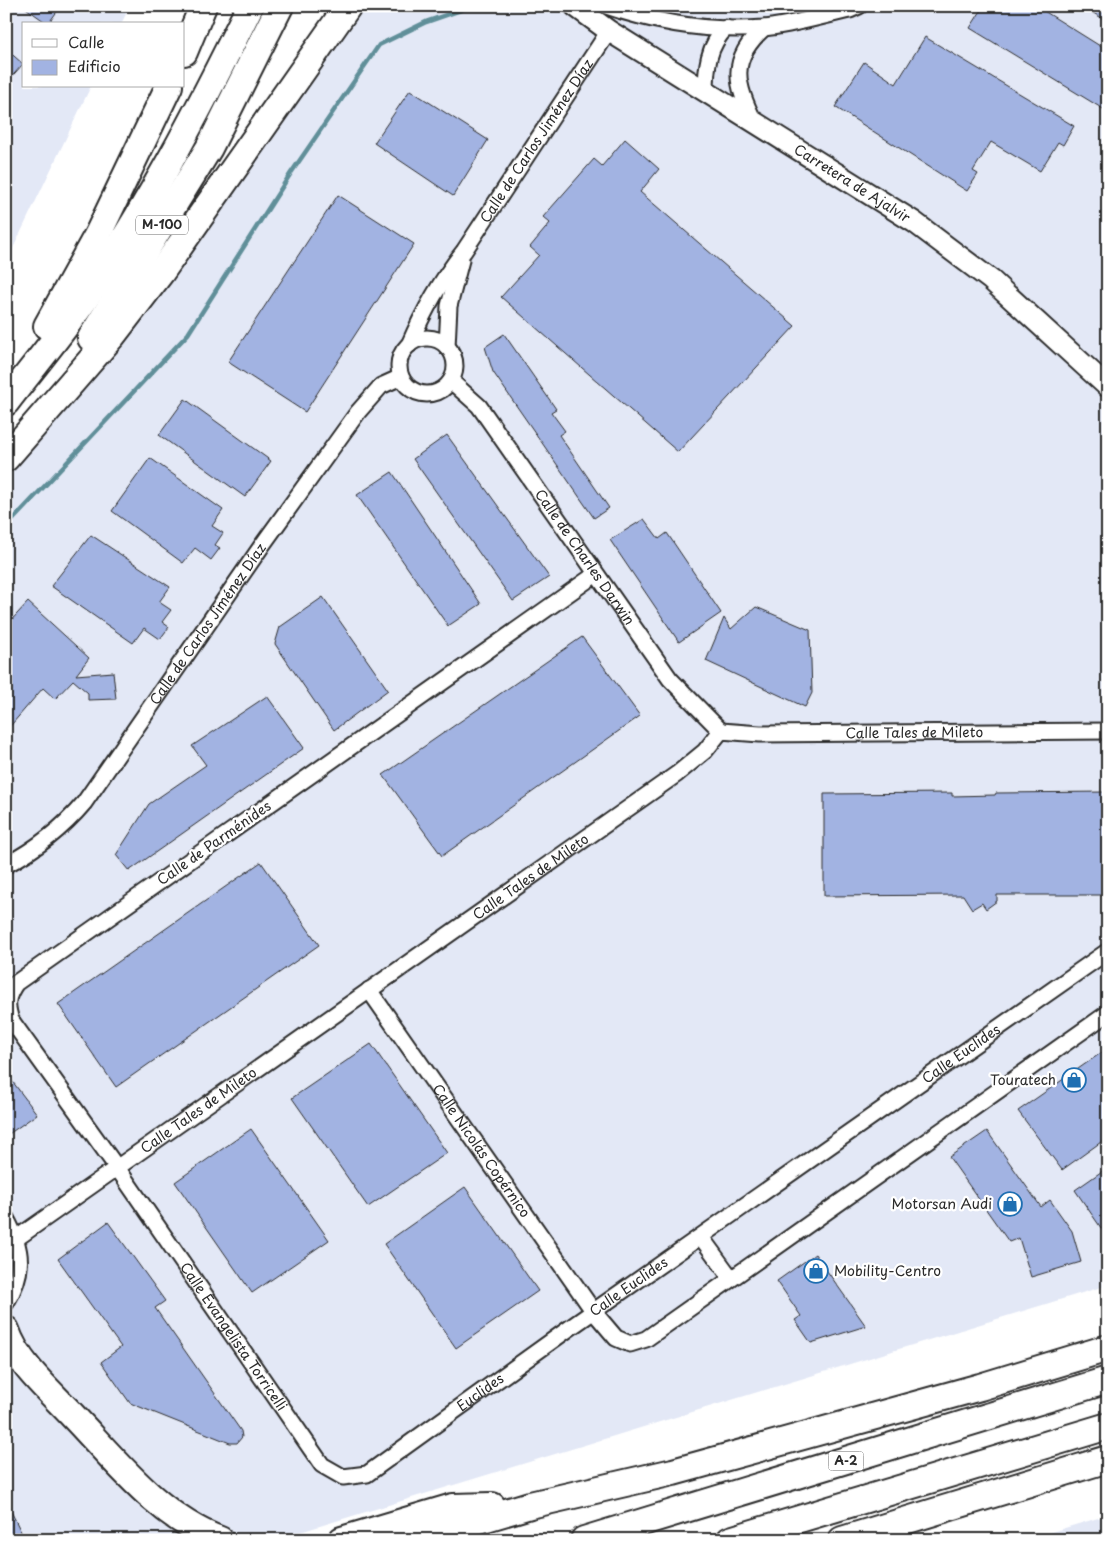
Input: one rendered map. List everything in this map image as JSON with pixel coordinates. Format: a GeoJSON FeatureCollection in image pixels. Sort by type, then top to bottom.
{"type":"FeatureCollection","features":[{"type":"Feature","properties":{"kind":"highway"},"geometry":{"type":"LineString","coordinates":[[185,50],[203,6]]}},
{"type":"Feature","properties":{"kind":"highway","name":"M-100"},"geometry":{"type":"LineString","coordinates":[[6,402],[78,309],[119,246],[183,137],[250,6]]}},
{"type":"Feature","properties":{"kind":"highway","name":"M-100"},"geometry":{"type":"LineString","coordinates":[[6,458],[26,434],[99,326],[209,148],[280,6]]}},
{"type":"Feature","properties":{"kind":"highway"},"geometry":{"type":"LineString","coordinates":[[26,434],[112,336],[162,271],[348,6]]}},
{"type":"Feature","properties":{"kind":"highway"},"geometry":{"type":"LineString","coordinates":[[6,397],[98,234],[153,124],[168,88]]}},
{"type":"Feature","properties":{"kind":"highway"},"geometry":{"type":"LineString","coordinates":[[6,1330],[23,1363],[135,1481],[179,1517],[220,1540]]}},
{"type":"Feature","properties":{"kind":"highway"},"geometry":{"type":"LineString","coordinates":[[412,1540],[530,1505],[673,1472],[980,1387],[1108,1348]]}},
{"type":"Feature","properties":{"kind":"highway","name":"A-2"},"geometry":{"type":"LineString","coordinates":[[584,1540],[1108,1380]]}},
{"type":"Feature","properties":{"kind":"highway"},"geometry":{"type":"LineString","coordinates":[[730,1540],[1108,1426]]}},
{"type":"Feature","properties":{"kind":"highway"},"geometry":{"type":"LineString","coordinates":[[842,1540],[1108,1459]]}},
{"type":"Feature","properties":{"kind":"highway"},"geometry":{"type":"LineString","coordinates":[[342,1540],[453,1508],[530,1505]]}},
{"type":"Feature","properties":{"kind":"street","name":"Carretera de Ajalvir"},"geometry":{"type":"LineString","coordinates":[[575,6],[609,31],[706,93],[914,222],[991,280],[1108,387]]}},
{"type":"Feature","properties":{"kind":"street"},"geometry":{"type":"LineString","coordinates":[[606,6],[684,26],[726,28],[764,28],[850,10],[859,6]]}},
{"type":"Feature","properties":{"kind":"street"},"geometry":{"type":"LineString","coordinates":[[706,93],[706,75],[710,50],[717,36],[726,28]]}},
{"type":"Feature","properties":{"kind":"street"},"geometry":{"type":"LineString","coordinates":[[755,123],[740,90],[739,64],[743,52],[752,38],[764,28]]}},
{"type":"Feature","properties":{"kind":"street","name":"Calle de Carlos Jiménez Díaz"},"geometry":{"type":"LineString","coordinates":[[409,345],[429,300],[464,251],[609,31]]}},
{"type":"Feature","properties":{"kind":"street"},"geometry":{"type":"LineString","coordinates":[[723,103],[733,99],[740,90]]}},
{"type":"Feature","properties":{"kind":"street","name":"Calle de Carlos Jiménez Díaz"},"geometry":{"type":"LineString","coordinates":[[447,347],[450,306],[464,251]]}},
{"type":"Feature","properties":{"kind":"street"},"geometry":{"type":"LineString","coordinates":[[421,339],[435,340],[447,347],[454,357],[455,369],[451,381],[443,390],[431,394],[419,393],[408,387],[401,378],[400,360],[409,345],[421,339]]}},
{"type":"Feature","properties":{"kind":"street","name":"Calle de Carlos Jiménez Díaz"},"geometry":{"type":"LineString","coordinates":[[6,865],[32,851],[71,818],[84,804],[358,412],[381,386],[401,378]]}},
{"type":"Feature","properties":{"kind":"street","name":"Calle de Charles Darwin"},"geometry":{"type":"LineString","coordinates":[[451,381],[479,406],[670,679],[721,731]]}},
{"type":"Feature","properties":{"kind":"street","name":"Calle de Parménides"},"geometry":{"type":"LineString","coordinates":[[118,1169],[11,1020],[6,1006],[8,994],[16,983],[596,574]]}},
{"type":"Feature","properties":{"kind":"street","name":"Calle Tales de Mileto"},"geometry":{"type":"LineString","coordinates":[[17,1238],[118,1169],[677,774],[705,751],[721,731],[760,734],[1108,731]]}},
{"type":"Feature","properties":{"kind":"street","name":"Calle Euclides"},"geometry":{"type":"LineString","coordinates":[[1108,951],[594,1312],[616,1338],[630,1344],[646,1339],[1108,1013]]}},
{"type":"Feature","properties":{"kind":"street","name":"Calle Nicolás Copérnico"},"geometry":{"type":"LineString","coordinates":[[369,990],[594,1312]]}},
{"type":"Feature","properties":{"kind":"street","name":"Calle Evangelista Torricelli"},"geometry":{"type":"LineString","coordinates":[[118,1169],[322,1465],[343,1477],[367,1474]]}},
{"type":"Feature","properties":{"kind":"street"},"geometry":{"type":"LineString","coordinates":[[6,1218],[17,1238],[20,1263],[16,1288],[6,1303]]}},
{"type":"Feature","properties":{"kind":"street"},"geometry":{"type":"LineString","coordinates":[[701,1237],[731,1278]]}},
{"type":"Feature","properties":{"kind":"street","name":"Euclides"},"geometry":{"type":"LineString","coordinates":[[367,1474],[594,1312]]}},
{"type":"Feature","properties":{"kind":"shaded area"},"geometry":{"type":"Polygon","coordinates":[[[6,6],[130,6],[122,22],[22,22],[22,88],[90,88],[6,263],[6,6]]]}},
{"type":"Feature","properties":{"kind":"shaded area"},"geometry":{"type":"Polygon","coordinates":[[[348,6],[1108,6],[1108,1285],[274,1540],[6,1540],[6,458],[348,6]]]}},
{"type":"Feature","properties":{"kind":"shaded area"},"geometry":{"type":"Polygon","coordinates":[[[1108,1515],[1108,1540],[1025,1540],[1108,1515]]]}},
{"type":"Feature","properties":{"kind":"building"},"geometry":{"type":"Polygon","coordinates":[[[23,6],[61,6],[49,22],[45,22],[23,6]]]}},
{"type":"Feature","properties":{"kind":"building"},"geometry":{"type":"Polygon","coordinates":[[[984,6],[1036,6],[1108,51],[1108,112],[970,28],[984,6]]]}},
{"type":"Feature","properties":{"kind":"building"},"geometry":{"type":"Polygon","coordinates":[[[1082,6],[1108,6],[1108,22],[1082,6]]]}},
{"type":"Feature","properties":{"kind":"building"},"geometry":{"type":"Polygon","coordinates":[[[925,37],[1074,126],[1063,145],[1058,142],[1040,171],[991,142],[973,171],[978,174],[967,191],[835,107],[864,62],[896,84],[925,37]]]}},
{"type":"Feature","properties":{"kind":"building"},"geometry":{"type":"Polygon","coordinates":[[[6,49],[22,65],[6,83],[6,49]]]}},
{"type":"Feature","properties":{"kind":"building"},"geometry":{"type":"Polygon","coordinates":[[[410,90],[488,140],[453,196],[374,143],[410,90]]]}},
{"type":"Feature","properties":{"kind":"building"},"geometry":{"type":"Polygon","coordinates":[[[625,139],[659,169],[640,192],[795,326],[678,452],[501,297],[539,255],[530,247],[550,223],[543,217],[594,159],[602,166],[625,139]]]}},
{"type":"Feature","properties":{"kind":"building"},"geometry":{"type":"Polygon","coordinates":[[[338,195],[414,244],[305,412],[228,362],[338,195]]]}},
{"type":"Feature","properties":{"kind":"building"},"geometry":{"type":"Polygon","coordinates":[[[504,334],[556,409],[551,412],[565,431],[559,435],[609,508],[594,518],[493,372],[485,347],[504,334]]]}},
{"type":"Feature","properties":{"kind":"building"},"geometry":{"type":"Polygon","coordinates":[[[185,399],[271,461],[245,497],[159,435],[185,399]]]}},
{"type":"Feature","properties":{"kind":"building"},"geometry":{"type":"Polygon","coordinates":[[[447,435],[549,577],[513,601],[413,459],[447,435]]]}},
{"type":"Feature","properties":{"kind":"building"},"geometry":{"type":"Polygon","coordinates":[[[150,458],[223,510],[212,526],[223,533],[215,545],[220,548],[211,560],[195,548],[183,563],[112,511],[150,458]]]}},
{"type":"Feature","properties":{"kind":"building"},"geometry":{"type":"Polygon","coordinates":[[[392,472],[481,604],[448,626],[357,495],[392,472]]]}},
{"type":"Feature","properties":{"kind":"building"},"geometry":{"type":"Polygon","coordinates":[[[644,519],[659,539],[667,533],[721,613],[679,642],[610,540],[644,519]]]}},
{"type":"Feature","properties":{"kind":"building"},"geometry":{"type":"Polygon","coordinates":[[[91,535],[170,587],[159,602],[171,610],[162,622],[169,627],[160,639],[144,628],[133,643],[51,586],[91,535]]]}},
{"type":"Feature","properties":{"kind":"building"},"geometry":{"type":"Polygon","coordinates":[[[323,597],[388,690],[334,730],[275,644],[280,627],[323,597]]]}},
{"type":"Feature","properties":{"kind":"building"},"geometry":{"type":"Polygon","coordinates":[[[28,602],[89,658],[76,675],[113,672],[116,699],[88,700],[88,693],[73,680],[55,699],[43,688],[6,731],[6,626],[28,602]]]}},
{"type":"Feature","properties":{"kind":"building"},"geometry":{"type":"Polygon","coordinates":[[[756,607],[810,630],[812,693],[805,707],[706,661],[724,618],[731,629],[756,607]]]}},
{"type":"Feature","properties":{"kind":"building"},"geometry":{"type":"Polygon","coordinates":[[[582,637],[640,716],[442,856],[383,775],[582,637]]]}},
{"type":"Feature","properties":{"kind":"building"},"geometry":{"type":"Polygon","coordinates":[[[267,696],[304,748],[129,871],[116,855],[149,804],[206,765],[192,746],[267,696]]]}},
{"type":"Feature","properties":{"kind":"building"},"geometry":{"type":"Polygon","coordinates":[[[1108,792],[1108,895],[997,895],[997,901],[986,909],[982,903],[972,909],[963,895],[824,896],[824,794],[952,793],[952,796],[995,795],[996,793],[1108,792]]]}},
{"type":"Feature","properties":{"kind":"building"},"geometry":{"type":"Polygon","coordinates":[[[261,862],[319,945],[116,1087],[58,1004],[261,862]]]}},
{"type":"Feature","properties":{"kind":"building"},"geometry":{"type":"Polygon","coordinates":[[[371,1044],[447,1153],[368,1207],[292,1098],[371,1044]]]}},
{"type":"Feature","properties":{"kind":"building"},"geometry":{"type":"Polygon","coordinates":[[[1108,1048],[1108,1137],[1062,1170],[1018,1111],[1108,1048]]]}},
{"type":"Feature","properties":{"kind":"building"},"geometry":{"type":"Polygon","coordinates":[[[6,1073],[37,1114],[6,1136],[6,1073]]]}},
{"type":"Feature","properties":{"kind":"building"},"geometry":{"type":"Polygon","coordinates":[[[251,1129],[329,1240],[252,1293],[175,1182],[251,1129]]]}},
{"type":"Feature","properties":{"kind":"building","name":"Motorsan Audi"},"geometry":{"type":"Polygon","coordinates":[[[987,1131],[1041,1207],[1050,1200],[1072,1231],[1081,1262],[1031,1277],[1019,1238],[1009,1242],[949,1157],[987,1131]]]}},
{"type":"Feature","properties":{"kind":"building"},"geometry":{"type":"Polygon","coordinates":[[[1108,1167],[1108,1238],[1075,1190],[1108,1167]]]}},
{"type":"Feature","properties":{"kind":"building"},"geometry":{"type":"Polygon","coordinates":[[[465,1187],[538,1291],[456,1348],[384,1244],[465,1187]]]}},
{"type":"Feature","properties":{"kind":"building"},"geometry":{"type":"Polygon","coordinates":[[[108,1222],[165,1301],[155,1308],[241,1431],[242,1437],[237,1443],[230,1443],[130,1403],[101,1362],[121,1347],[58,1259],[108,1222]]]}},
{"type":"Feature","properties":{"kind":"building"},"geometry":{"type":"Polygon","coordinates":[[[815,1254],[866,1326],[811,1343],[795,1320],[801,1316],[777,1281],[815,1254]]]}},
{"type":"Feature","properties":{"kind":"building"},"geometry":{"type":"Polygon","coordinates":[[[6,1501],[25,1540],[6,1540],[6,1501]]]}},
{"type":"Feature","properties":{"kind":"waterway"},"geometry":{"type":"LineString","coordinates":[[6,527],[188,334],[291,173],[379,45],[426,22],[472,6]]}},
{"type":"Feature","properties":{"kind":"place","name":"Touratech"},"geometry":{"type":"Point","coordinates":[1074,1080]}},
{"type":"Feature","properties":{"kind":"place","name":"Motorsan Audi"},"geometry":{"type":"Point","coordinates":[1010,1204]}},
{"type":"Feature","properties":{"kind":"place","name":"Mobility-Centro"},"geometry":{"type":"Point","coordinates":[816,1271]}}]}
